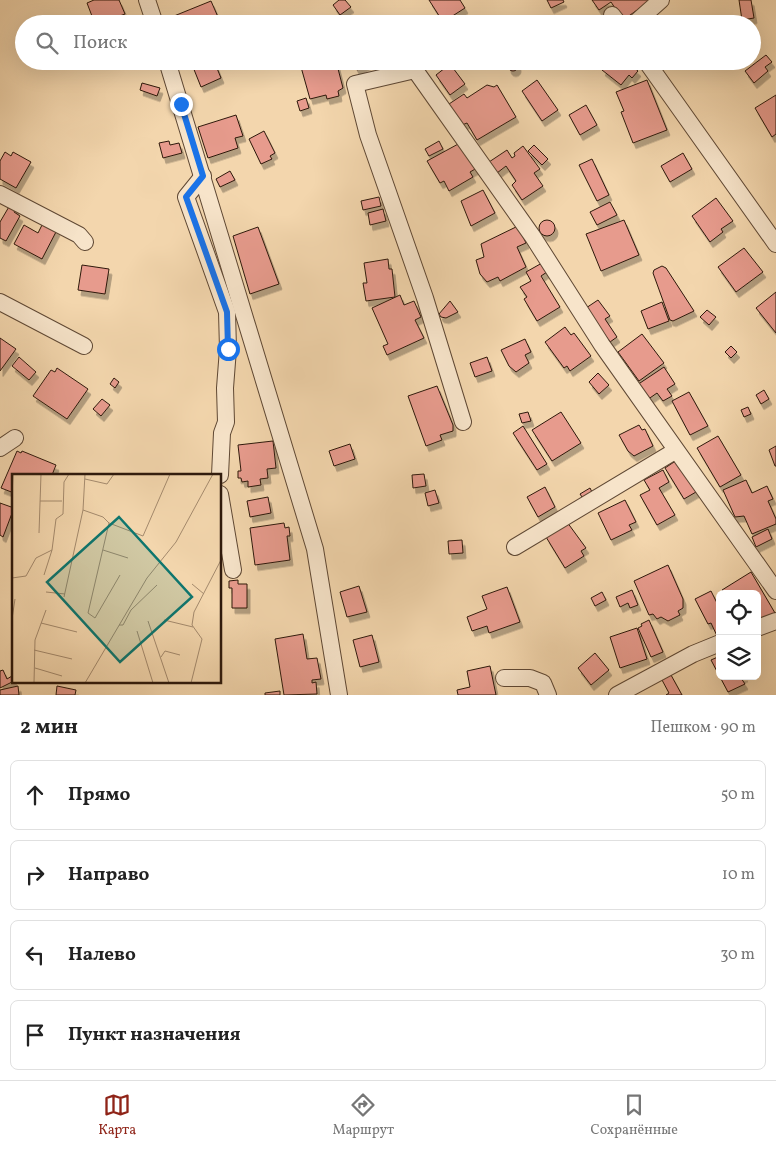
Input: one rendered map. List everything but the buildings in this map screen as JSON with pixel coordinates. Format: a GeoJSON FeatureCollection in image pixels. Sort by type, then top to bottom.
{"type":"FeatureCollection","features":[{"type":"Feature","properties":{"kind":"street"},"geometry":{"type":"LineString","coordinates":[[147,0],[152,15]]}},
{"type":"Feature","properties":{"kind":"street"},"geometry":{"type":"LineString","coordinates":[[644,15],[662,0]]}},
{"type":"Feature","properties":{"kind":"street"},"geometry":{"type":"LineString","coordinates":[[170,70],[315,549],[339,695]]}},
{"type":"Feature","properties":{"kind":"street"},"geometry":{"type":"LineString","coordinates":[[462,422],[425,298],[368,135],[355,84],[415,70],[506,198],[602,345],[676,451],[684,458],[776,591]]}},
{"type":"Feature","properties":{"kind":"street"},"geometry":{"type":"LineString","coordinates":[[652,70],[776,244]]}},
{"type":"Feature","properties":{"kind":"street"},"geometry":{"type":"LineString","coordinates":[[203,176],[186,197],[227,312],[226,422],[222,433],[220,474]]}},
{"type":"Feature","properties":{"kind":"street"},"geometry":{"type":"LineString","coordinates":[[0,194],[79,235],[85,242]]}},
{"type":"Feature","properties":{"kind":"street"},"geometry":{"type":"LineString","coordinates":[[0,302],[84,346]]}},
{"type":"Feature","properties":{"kind":"street"},"geometry":{"type":"LineString","coordinates":[[0,448],[15,438]]}},
{"type":"Feature","properties":{"kind":"street"},"geometry":{"type":"LineString","coordinates":[[515,548],[676,451]]}},
{"type":"Feature","properties":{"kind":"street"},"geometry":{"type":"LineString","coordinates":[[221,500],[233,570]]}},
{"type":"Feature","properties":{"kind":"street"},"geometry":{"type":"LineString","coordinates":[[761,627],[776,621]]}},
{"type":"Feature","properties":{"kind":"street"},"geometry":{"type":"LineString","coordinates":[[617,695],[693,654],[716,645]]}},
{"type":"Feature","properties":{"kind":"street"},"geometry":{"type":"LineString","coordinates":[[504,678],[530,678],[543,683],[548,695]]}},
{"type":"Feature","properties":{"kind":"route"},"geometry":{"type":"LineString","coordinates":[[181,104],[203,176],[186,197],[227,312],[228,349]]}}]}
